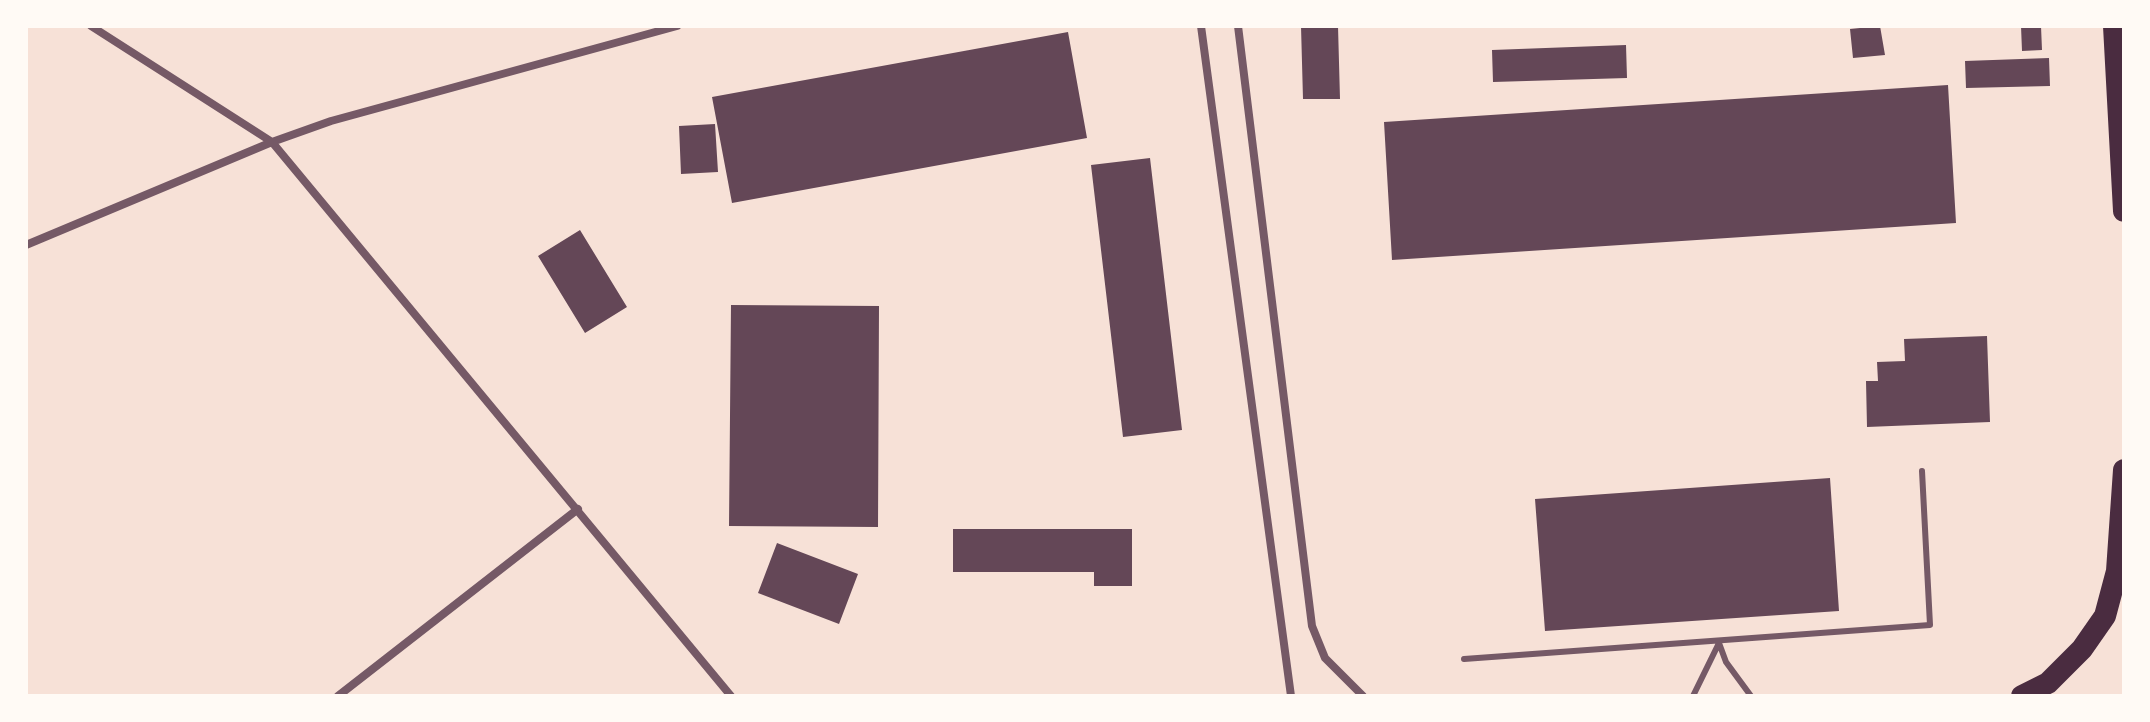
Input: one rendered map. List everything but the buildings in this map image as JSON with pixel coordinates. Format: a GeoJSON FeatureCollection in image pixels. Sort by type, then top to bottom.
{"type":"FeatureCollection","features":[{"type":"Feature","properties":{"kind":"highway"},"geometry":{"type":"LineString","coordinates":[[2114,26],[2124,211]]}},
{"type":"Feature","properties":{"kind":"highway"},"geometry":{"type":"LineString","coordinates":[[2022,696],[2048,683],[2082,649],[2105,616],[2117,571],[2124,470]]}},
{"type":"Feature","properties":{"kind":"street"},"geometry":{"type":"LineString","coordinates":[[91,26],[272,142],[731,696]]}},
{"type":"Feature","properties":{"kind":"street"},"geometry":{"type":"LineString","coordinates":[[26,245],[272,142],[331,121],[677,26]]}},
{"type":"Feature","properties":{"kind":"street"},"geometry":{"type":"LineString","coordinates":[[1201,26],[1291,696]]}},
{"type":"Feature","properties":{"kind":"street"},"geometry":{"type":"LineString","coordinates":[[1238,26],[1312,626],[1325,658],[1363,696]]}},
{"type":"Feature","properties":{"kind":"street"},"geometry":{"type":"LineString","coordinates":[[338,696],[578,509]]}},
{"type":"Feature","properties":{"kind":"lane"},"geometry":{"type":"LineString","coordinates":[[1464,659],[1719,643],[1930,625],[1922,471]]}},
{"type":"Feature","properties":{"kind":"lane"},"geometry":{"type":"LineString","coordinates":[[1693,696],[1719,643]]}},
{"type":"Feature","properties":{"kind":"lane"},"geometry":{"type":"LineString","coordinates":[[1719,643],[1726,662],[1751,696]]}}]}
